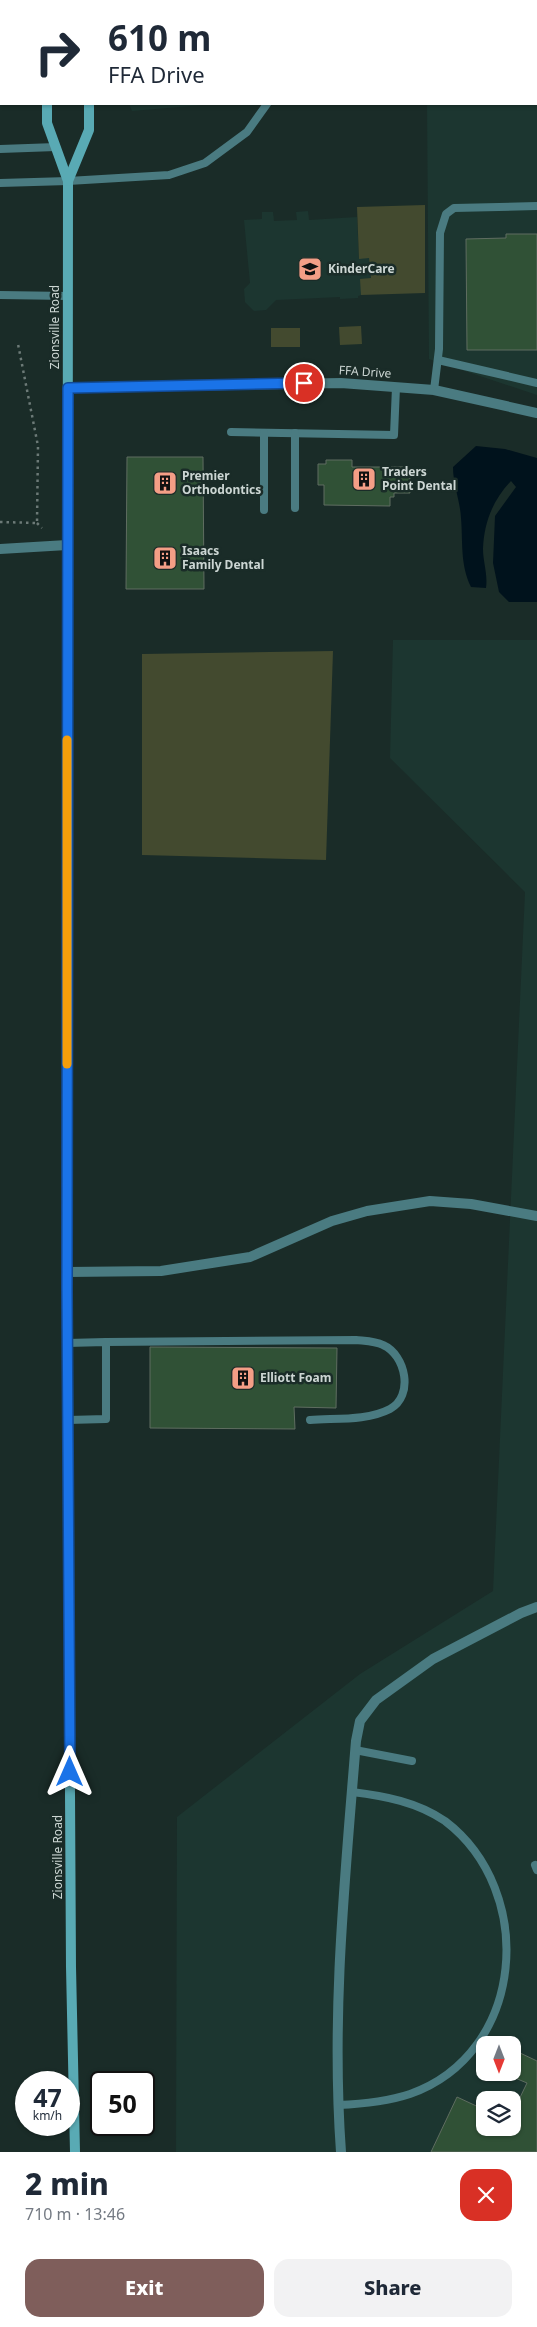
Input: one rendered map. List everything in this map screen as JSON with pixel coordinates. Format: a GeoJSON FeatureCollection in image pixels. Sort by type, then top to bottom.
{"type":"FeatureCollection","features":[{"type":"Feature","properties":{"kind":"main road","name":"Zionsville Road"},"geometry":{"type":"LineString","coordinates":[[47,105],[47,123],[68,181],[67,1343],[71,1967],[75,2152]]}},
{"type":"Feature","properties":{"kind":"main road","name":"Zionsville Road"},"geometry":{"type":"LineString","coordinates":[[68,181],[89,130],[89,105]]}},
{"type":"Feature","properties":{"kind":"street","name":"FFA Drive"},"geometry":{"type":"LineString","coordinates":[[68,388],[341,383],[434,390],[537,414]]}},
{"type":"Feature","properties":{"kind":"street"},"geometry":{"type":"LineString","coordinates":[[0,549],[67,545]]}},
{"type":"Feature","properties":{"kind":"street"},"geometry":{"type":"LineString","coordinates":[[67,1272],[161,1271],[250,1257],[332,1222],[367,1211],[430,1201],[471,1204],[537,1216]]}},
{"type":"Feature","properties":{"kind":"street"},"geometry":{"type":"LineString","coordinates":[[341,2152],[336,2023],[341,1915],[355,1750],[360,1721],[376,1700],[433,1659],[521,1612],[537,1606]]}},
{"type":"Feature","properties":{"kind":"lane"},"geometry":{"type":"LineString","coordinates":[[0,183],[169,175],[205,162],[247,132],[266,105]]}},
{"type":"Feature","properties":{"kind":"lane"},"geometry":{"type":"LineString","coordinates":[[0,149],[56,147]]}},
{"type":"Feature","properties":{"kind":"lane"},"geometry":{"type":"LineString","coordinates":[[434,390],[438,360],[440,233],[446,214],[454,208],[537,206]]}},
{"type":"Feature","properties":{"kind":"lane"},"geometry":{"type":"LineString","coordinates":[[0,295],[68,296]]}},
{"type":"Feature","properties":{"kind":"lane"},"geometry":{"type":"LineString","coordinates":[[438,360],[537,382]]}},
{"type":"Feature","properties":{"kind":"lane"},"geometry":{"type":"LineString","coordinates":[[231,432],[394,435],[396,387]]}},
{"type":"Feature","properties":{"kind":"lane"},"geometry":{"type":"LineString","coordinates":[[264,433],[264,510]]}},
{"type":"Feature","properties":{"kind":"lane"},"geometry":{"type":"LineString","coordinates":[[295,433],[296,508]]}},
{"type":"Feature","properties":{"kind":"lane"},"geometry":{"type":"LineString","coordinates":[[67,1343],[356,1340],[383,1345],[393,1352],[402,1366],[405,1375],[404,1386],[399,1400],[392,1408],[369,1415],[310,1420]]}},
{"type":"Feature","properties":{"kind":"lane"},"geometry":{"type":"LineString","coordinates":[[68,1420],[106,1419],[106,1342]]}},
{"type":"Feature","properties":{"kind":"lane"},"geometry":{"type":"LineString","coordinates":[[355,1750],[412,1761]]}},
{"type":"Feature","properties":{"kind":"lane"},"geometry":{"type":"LineString","coordinates":[[338,2104],[385,2101],[410,2094],[434,2083],[455,2068],[479,2043],[501,2006],[508,1981],[511,1955],[510,1929],[505,1905],[495,1880],[482,1858],[465,1838],[445,1822],[422,1808],[398,1800],[352,1792]]}},
{"type":"Feature","properties":{"kind":"path"},"geometry":{"type":"LineString","coordinates":[[18,344],[38,446],[37,523]]}},
{"type":"Feature","properties":{"kind":"path"},"geometry":{"type":"LineString","coordinates":[[0,522],[37,523],[42,528]]}},
{"type":"Feature","properties":{"kind":"shaded area"},"geometry":{"type":"Polygon","coordinates":[[[129,105],[203,105],[132,111],[129,105]]]}},
{"type":"Feature","properties":{"kind":"shaded area"},"geometry":{"type":"Polygon","coordinates":[[[427,105],[537,105],[537,395],[429,359],[427,105]]]}},
{"type":"Feature","properties":{"kind":"shaded area"},"geometry":{"type":"Polygon","coordinates":[[[425,205],[425,293],[361,295],[360,279],[371,278],[369,258],[359,259],[357,207],[425,205]]]}},
{"type":"Feature","properties":{"kind":"shaded area","name":"KinderCare"},"geometry":{"type":"Polygon","coordinates":[[[308,211],[309,220],[357,217],[359,258],[369,258],[371,279],[361,280],[361,295],[358,298],[276,300],[266,310],[254,311],[245,302],[244,289],[250,283],[244,220],[262,219],[262,212],[273,212],[274,221],[297,220],[296,212],[308,211]]]}},
{"type":"Feature","properties":{"kind":"shaded area"},"geometry":{"type":"Polygon","coordinates":[[[361,326],[362,344],[340,345],[339,327],[361,326]]]}},
{"type":"Feature","properties":{"kind":"shaded area"},"geometry":{"type":"Polygon","coordinates":[[[271,328],[300,328],[300,347],[271,347],[271,328]]]}},
{"type":"Feature","properties":{"kind":"shaded area"},"geometry":{"type":"Polygon","coordinates":[[[393,640],[537,640],[537,2152],[176,2152],[177,1817],[360,1674],[493,1591],[525,892],[390,758],[393,640]]]}},
{"type":"Feature","properties":{"kind":"shaded area"},"geometry":{"type":"Polygon","coordinates":[[[333,651],[326,860],[142,855],[142,654],[333,651]]]}},
{"type":"Feature","properties":{"kind":"water"},"geometry":{"type":"Polygon","coordinates":[[[476,446],[505,449],[537,458],[537,602],[509,602],[499,592],[493,563],[495,516],[516,487],[511,481],[494,504],[485,530],[483,549],[486,588],[471,587],[467,578],[453,467],[476,446]]]}},
{"type":"Feature","properties":{"kind":"building"},"geometry":{"type":"Polygon","coordinates":[[[506,234],[537,234],[537,350],[467,350],[466,239],[506,238],[506,234]]]}},
{"type":"Feature","properties":{"kind":"building"},"geometry":{"type":"Polygon","coordinates":[[[127,457],[203,457],[204,589],[126,589],[127,457]]]}},
{"type":"Feature","properties":{"kind":"building","name":"Traders Point Dental"},"geometry":{"type":"Polygon","coordinates":[[[326,460],[352,460],[352,467],[410,467],[410,493],[394,493],[394,497],[390,497],[390,506],[324,505],[324,485],[318,485],[318,464],[326,464],[326,460]]]}},
{"type":"Feature","properties":{"kind":"building","name":"Elliott Foam"},"geometry":{"type":"Polygon","coordinates":[[[150,1347],[337,1348],[336,1408],[294,1407],[295,1429],[150,1428],[150,1347]]]}},
{"type":"Feature","properties":{"kind":"building"},"geometry":{"type":"Polygon","coordinates":[[[521,2053],[537,2061],[537,2152],[431,2152],[457,2097],[476,2106],[476,2136],[521,2136],[521,2095],[527,2083],[521,2080],[521,2053]]]}},
{"type":"Feature","properties":{"kind":"slow traffic"},"geometry":{"type":"LineString","coordinates":[[67,740],[67,1064]]}},
{"type":"Feature","properties":{"kind":"place","name":"KinderCare"},"geometry":{"type":"Point","coordinates":[310,269]}},
{"type":"Feature","properties":{"kind":"place","name":"Traders Point Dental"},"geometry":{"type":"Point","coordinates":[364,479]}},
{"type":"Feature","properties":{"kind":"place","name":"Premier Orthodontics"},"geometry":{"type":"Point","coordinates":[165,483]}},
{"type":"Feature","properties":{"kind":"place","name":"Isaacs Family Dental"},"geometry":{"type":"Point","coordinates":[165,558]}},
{"type":"Feature","properties":{"kind":"place","name":"Elliott Foam"},"geometry":{"type":"Point","coordinates":[243,1378]}},
{"type":"Feature","properties":{"kind":"route"},"geometry":{"type":"LineString","coordinates":[[70,1772],[67,1290],[68,388],[304,383]]}}]}
